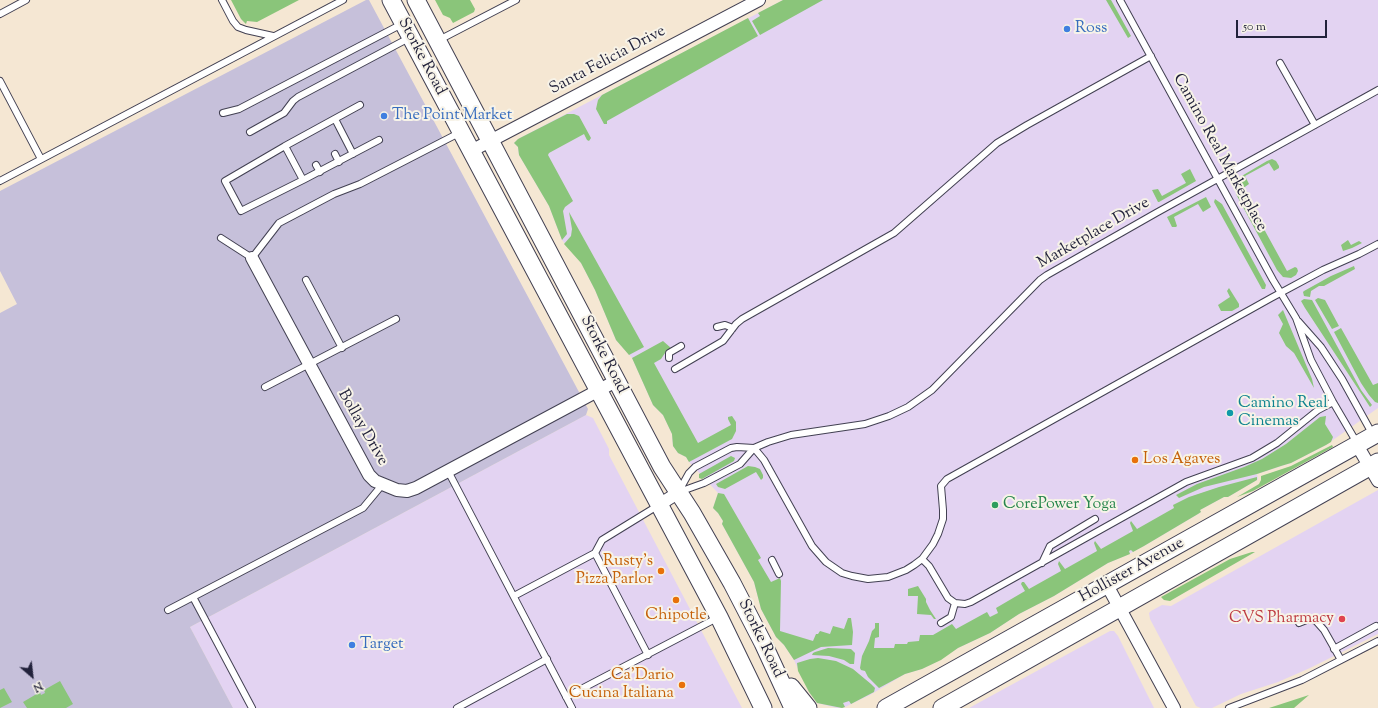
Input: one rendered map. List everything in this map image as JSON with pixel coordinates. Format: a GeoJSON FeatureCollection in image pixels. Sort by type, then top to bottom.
{"type":"FeatureCollection","features":[{"type":"Feature","properties":{"kind":"main road","name":"Storke Road"},"geometry":{"type":"LineString","coordinates":[[391,0],[719,617],[763,708]]}},
{"type":"Feature","properties":{"kind":"main road","name":"Storke Road"},"geometry":{"type":"LineString","coordinates":[[416,0],[662,467],[692,512],[732,584],[763,643],[793,708]]}},
{"type":"Feature","properties":{"kind":"main road"},"geometry":{"type":"LineString","coordinates":[[531,265],[537,263],[543,265],[558,290],[573,296]]}},
{"type":"Feature","properties":{"kind":"main road","name":"Hollister Avenue"},"geometry":{"type":"LineString","coordinates":[[888,706],[1357,445],[1377,437]]}},
{"type":"Feature","properties":{"kind":"main road","name":"Hollister Avenue"},"geometry":{"type":"LineString","coordinates":[[942,708],[1120,608],[1375,470]]}},
{"type":"Feature","properties":{"kind":"main road"},"geometry":{"type":"LineString","coordinates":[[763,643],[774,655],[792,689],[808,708]]}},
{"type":"Feature","properties":{"kind":"street","name":"Santa Felicia Drive"},"geometry":{"type":"LineString","coordinates":[[471,151],[759,0]]}},
{"type":"Feature","properties":{"kind":"street","name":"Bollay Drive"},"geometry":{"type":"LineString","coordinates":[[252,258],[369,475],[382,485],[397,490],[407,491],[416,488],[616,381]]}},
{"type":"Feature","properties":{"kind":"street"},"geometry":{"type":"LineString","coordinates":[[1357,445],[1375,470]]}},
{"type":"Feature","properties":{"kind":"street"},"geometry":{"type":"LineString","coordinates":[[659,505],[678,492]]}},
{"type":"Feature","properties":{"kind":"street"},"geometry":{"type":"LineString","coordinates":[[1107,585],[1174,708]]}},
{"type":"Feature","properties":{"kind":"lane"},"geometry":{"type":"LineString","coordinates":[[0,14],[26,0]]}},
{"type":"Feature","properties":{"kind":"lane"},"geometry":{"type":"LineString","coordinates":[[222,0],[238,26],[246,30],[273,36]]}},
{"type":"Feature","properties":{"kind":"lane"},"geometry":{"type":"LineString","coordinates":[[0,181],[343,0]]}},
{"type":"Feature","properties":{"kind":"lane"},"geometry":{"type":"LineString","coordinates":[[438,41],[516,0]]}},
{"type":"Feature","properties":{"kind":"lane","name":"Camino Real Marketplace"},"geometry":{"type":"LineString","coordinates":[[1120,0],[1281,293],[1296,318],[1321,347],[1377,437]]}},
{"type":"Feature","properties":{"kind":"lane"},"geometry":{"type":"LineString","coordinates":[[223,113],[239,109],[407,30]]}},
{"type":"Feature","properties":{"kind":"lane"},"geometry":{"type":"LineString","coordinates":[[250,132],[284,113],[298,97],[407,30]]}},
{"type":"Feature","properties":{"kind":"lane"},"geometry":{"type":"LineString","coordinates":[[675,369],[720,344],[742,319],[894,233],[1000,141],[1151,56]]}},
{"type":"Feature","properties":{"kind":"lane"},"geometry":{"type":"LineString","coordinates":[[1280,63],[1315,125]]}},
{"type":"Feature","properties":{"kind":"lane"},"geometry":{"type":"LineString","coordinates":[[0,81],[41,159]]}},
{"type":"Feature","properties":{"kind":"lane","name":"Marketplace Drive"},"geometry":{"type":"LineString","coordinates":[[678,492],[704,483],[740,464],[754,448],[768,442],[791,435],[865,424],[889,416],[908,407],[932,390],[1040,280],[1065,264],[1378,90]]}},
{"type":"Feature","properties":{"kind":"lane"},"geometry":{"type":"LineString","coordinates":[[360,105],[320,126],[302,140],[285,146],[225,181],[241,212],[379,140]]}},
{"type":"Feature","properties":{"kind":"lane"},"geometry":{"type":"LineString","coordinates":[[334,119],[353,154]]}},
{"type":"Feature","properties":{"kind":"lane"},"geometry":{"type":"LineString","coordinates":[[320,126],[324,133]]}},
{"type":"Feature","properties":{"kind":"lane"},"geometry":{"type":"LineString","coordinates":[[221,238],[252,258],[279,223],[334,194],[360,184],[461,132]]}},
{"type":"Feature","properties":{"kind":"lane"},"geometry":{"type":"LineString","coordinates":[[285,146],[303,180]]}},
{"type":"Feature","properties":{"kind":"lane"},"geometry":{"type":"LineString","coordinates":[[335,154],[339,162]]}},
{"type":"Feature","properties":{"kind":"lane"},"geometry":{"type":"LineString","coordinates":[[316,165],[320,172]]}},
{"type":"Feature","properties":{"kind":"lane"},"geometry":{"type":"LineString","coordinates":[[754,448],[764,460],[812,546],[826,562],[842,573],[858,578],[878,578],[897,574],[906,570],[922,559],[933,544],[941,526],[943,510],[941,486],[947,479],[1323,270],[1378,244]]}},
{"type":"Feature","properties":{"kind":"lane"},"geometry":{"type":"LineString","coordinates":[[306,280],[342,348]]}},
{"type":"Feature","properties":{"kind":"lane","name":"Camino Real Marketplace"},"geometry":{"type":"LineString","coordinates":[[1296,318],[1311,360],[1357,445]]}},
{"type":"Feature","properties":{"kind":"lane"},"geometry":{"type":"LineString","coordinates":[[265,387],[396,319]]}},
{"type":"Feature","properties":{"kind":"lane"},"geometry":{"type":"LineString","coordinates":[[716,327],[725,325],[733,328]]}},
{"type":"Feature","properties":{"kind":"lane"},"geometry":{"type":"LineString","coordinates":[[668,358],[669,353],[681,346]]}},
{"type":"Feature","properties":{"kind":"lane"},"geometry":{"type":"LineString","coordinates":[[922,559],[948,598],[955,604],[965,604],[971,602],[1186,482],[1239,464],[1256,456],[1277,443],[1318,410],[1333,402]]}},
{"type":"Feature","properties":{"kind":"lane","name":"Marketplace Drive"},"geometry":{"type":"LineString","coordinates":[[678,492],[689,473],[695,467],[731,448],[754,448]]}},
{"type":"Feature","properties":{"kind":"lane"},"geometry":{"type":"LineString","coordinates":[[448,471],[572,708]]}},
{"type":"Feature","properties":{"kind":"lane"},"geometry":{"type":"LineString","coordinates":[[168,610],[363,508],[382,485]]}},
{"type":"Feature","properties":{"kind":"lane"},"geometry":{"type":"LineString","coordinates":[[514,596],[595,553],[602,540],[659,505]]}},
{"type":"Feature","properties":{"kind":"lane"},"geometry":{"type":"LineString","coordinates":[[1042,563],[1050,546],[1095,519]]}},
{"type":"Feature","properties":{"kind":"lane"},"geometry":{"type":"LineString","coordinates":[[595,553],[648,655]]}},
{"type":"Feature","properties":{"kind":"lane"},"geometry":{"type":"LineString","coordinates":[[772,560],[779,574]]}},
{"type":"Feature","properties":{"kind":"lane"},"geometry":{"type":"LineString","coordinates":[[193,597],[252,708]]}},
{"type":"Feature","properties":{"kind":"lane"},"geometry":{"type":"LineString","coordinates":[[941,623],[951,617],[955,604]]}},
{"type":"Feature","properties":{"kind":"lane"},"geometry":{"type":"LineString","coordinates":[[566,697],[719,617]]}},
{"type":"Feature","properties":{"kind":"lane"},"geometry":{"type":"LineString","coordinates":[[1299,623],[1309,619],[1316,621],[1324,630],[1341,660]]}},
{"type":"Feature","properties":{"kind":"lane"},"geometry":{"type":"LineString","coordinates":[[1334,649],[1376,626]]}},
{"type":"Feature","properties":{"kind":"lane"},"geometry":{"type":"LineString","coordinates":[[1228,708],[1289,685],[1378,641]]}},
{"type":"Feature","properties":{"kind":"lane"},"geometry":{"type":"LineString","coordinates":[[457,708],[547,660]]}},
{"type":"Feature","properties":{"kind":"shaded area"},"geometry":{"type":"Polygon","coordinates":[[[366,0],[369,0],[588,409],[586,415],[190,627],[233,708],[0,708],[0,313],[17,304],[0,271],[0,191],[366,0]]]}},
{"type":"Feature","properties":{"kind":"shaded area"},"geometry":{"type":"Polygon","coordinates":[[[783,0],[1378,0],[1378,408],[1326,445],[1291,463],[1257,474],[1257,480],[1228,497],[1224,497],[1200,510],[1201,512],[1198,514],[1144,546],[1108,563],[1054,596],[1019,614],[990,633],[958,648],[936,662],[922,669],[905,674],[870,695],[845,707],[837,708],[817,703],[809,692],[794,660],[784,645],[776,637],[761,609],[754,582],[722,524],[723,521],[713,508],[718,493],[686,457],[678,453],[673,446],[672,434],[663,415],[653,405],[632,358],[616,340],[595,290],[581,263],[562,240],[549,206],[519,155],[518,147],[514,143],[518,139],[783,0]]]}},
{"type":"Feature","properties":{"kind":"shaded area"},"geometry":{"type":"Polygon","coordinates":[[[586,415],[593,418],[609,449],[609,455],[742,708],[233,708],[190,627],[586,415]]]}},
{"type":"Feature","properties":{"kind":"shaded area"},"geometry":{"type":"Polygon","coordinates":[[[1378,490],[1378,634],[1310,668],[1278,682],[1241,694],[1212,708],[1201,708],[1196,706],[1150,619],[1149,613],[1162,605],[1171,606],[1378,490]]]}},
{"type":"Feature","properties":{"kind":"shaded area"},"geometry":{"type":"Polygon","coordinates":[[[1110,631],[1114,631],[1118,636],[1154,708],[969,708],[1110,631]]]}},
{"type":"Feature","properties":{"kind":"green space"},"geometry":{"type":"Polygon","coordinates":[[[231,0],[299,0],[257,22],[247,21],[246,24],[241,19],[231,0]]]}},
{"type":"Feature","properties":{"kind":"green space"},"geometry":{"type":"Polygon","coordinates":[[[435,0],[470,0],[475,9],[474,12],[453,23],[450,18],[443,15],[435,0]]]}},
{"type":"Feature","properties":{"kind":"green space"},"geometry":{"type":"Polygon","coordinates":[[[783,0],[823,0],[760,35],[752,21],[760,16],[758,13],[783,0]]]}},
{"type":"Feature","properties":{"kind":"green space"},"geometry":{"type":"Polygon","coordinates":[[[1106,0],[1111,0],[1131,36],[1128,38],[1106,0]]]}},
{"type":"Feature","properties":{"kind":"green space"},"geometry":{"type":"Polygon","coordinates":[[[748,18],[758,36],[607,121],[607,124],[604,124],[596,109],[598,100],[602,95],[748,18]]]}},
{"type":"Feature","properties":{"kind":"green space"},"geometry":{"type":"Polygon","coordinates":[[[567,114],[579,116],[591,138],[589,141],[587,140],[584,134],[549,153],[548,155],[573,201],[565,207],[563,211],[567,234],[562,240],[549,206],[519,155],[518,147],[514,143],[518,139],[567,114]]]}},
{"type":"Feature","properties":{"kind":"green space"},"geometry":{"type":"Polygon","coordinates":[[[1272,159],[1276,161],[1279,168],[1274,171],[1269,163],[1245,176],[1249,184],[1242,189],[1287,271],[1295,267],[1297,268],[1298,271],[1296,275],[1291,278],[1283,277],[1277,270],[1236,194],[1236,185],[1240,177],[1272,159]]]}},
{"type":"Feature","properties":{"kind":"green space"},"geometry":{"type":"Polygon","coordinates":[[[1190,169],[1196,181],[1158,202],[1152,190],[1158,189],[1162,196],[1186,183],[1181,174],[1190,169]]]}},
{"type":"Feature","properties":{"kind":"green space"},"geometry":{"type":"Polygon","coordinates":[[[1206,197],[1211,207],[1203,212],[1198,204],[1174,217],[1177,226],[1172,227],[1167,217],[1206,197]]]}},
{"type":"Feature","properties":{"kind":"green space"},"geometry":{"type":"Polygon","coordinates":[[[1215,199],[1222,204],[1266,285],[1265,289],[1262,289],[1214,202],[1215,199]]]}},
{"type":"Feature","properties":{"kind":"green space"},"geometry":{"type":"Polygon","coordinates":[[[569,212],[644,347],[629,355],[616,340],[595,290],[581,263],[564,244],[571,236],[572,229],[569,212]]]}},
{"type":"Feature","properties":{"kind":"green space"},"geometry":{"type":"Polygon","coordinates":[[[1348,240],[1351,245],[1359,241],[1362,243],[1343,251],[1341,245],[1348,240]]]}},
{"type":"Feature","properties":{"kind":"green space"},"geometry":{"type":"Polygon","coordinates":[[[1354,266],[1355,269],[1324,286],[1319,286],[1311,291],[1310,297],[1304,296],[1304,291],[1331,276],[1354,266]]]}},
{"type":"Feature","properties":{"kind":"green space"},"geometry":{"type":"Polygon","coordinates":[[[1229,288],[1239,304],[1239,307],[1232,311],[1221,311],[1218,305],[1230,297],[1227,291],[1229,288]]]}},
{"type":"Feature","properties":{"kind":"green space"},"geometry":{"type":"Polygon","coordinates":[[[1318,298],[1325,300],[1339,326],[1332,329],[1315,300],[1318,298]]]}},
{"type":"Feature","properties":{"kind":"green space"},"geometry":{"type":"Polygon","coordinates":[[[1304,299],[1312,300],[1361,390],[1372,405],[1370,407],[1305,308],[1301,301],[1304,299]]]}},
{"type":"Feature","properties":{"kind":"green space"},"geometry":{"type":"Polygon","coordinates":[[[1283,310],[1312,379],[1314,388],[1294,353],[1286,346],[1279,333],[1283,324],[1278,315],[1283,310]]]}},
{"type":"Feature","properties":{"kind":"green space"},"geometry":{"type":"Polygon","coordinates":[[[1341,328],[1373,385],[1378,383],[1378,403],[1375,402],[1369,395],[1361,383],[1334,332],[1341,328]]]}},
{"type":"Feature","properties":{"kind":"green space"},"geometry":{"type":"Polygon","coordinates":[[[663,341],[671,348],[667,350],[661,359],[654,363],[698,443],[731,425],[728,417],[732,416],[736,422],[736,431],[732,439],[689,462],[686,457],[678,453],[673,446],[672,434],[663,415],[653,405],[632,358],[663,341]]]}},
{"type":"Feature","properties":{"kind":"green space"},"geometry":{"type":"Polygon","coordinates":[[[1326,416],[1325,424],[1333,437],[1331,442],[1326,445],[1291,463],[1257,474],[1204,487],[1179,498],[1176,495],[1197,484],[1262,459],[1286,444],[1320,417],[1326,416]]]}},
{"type":"Feature","properties":{"kind":"green space"},"geometry":{"type":"Polygon","coordinates":[[[1332,445],[1333,447],[1253,491],[1237,497],[1259,484],[1261,476],[1291,466],[1332,445]]]}},
{"type":"Feature","properties":{"kind":"green space"},"geometry":{"type":"Polygon","coordinates":[[[731,456],[735,458],[734,461],[702,479],[699,478],[699,474],[731,456]]]}},
{"type":"Feature","properties":{"kind":"green space"},"geometry":{"type":"Polygon","coordinates":[[[748,466],[760,469],[763,478],[761,480],[756,472],[725,489],[718,487],[716,484],[748,466]]]}},
{"type":"Feature","properties":{"kind":"green space"},"geometry":{"type":"Polygon","coordinates":[[[1257,477],[1257,480],[1228,497],[1224,497],[1200,510],[1201,512],[1198,514],[1144,546],[1133,552],[1131,550],[1129,551],[1130,554],[1108,563],[1054,596],[1019,614],[990,633],[958,648],[941,660],[922,669],[905,674],[879,688],[868,677],[865,671],[861,670],[860,668],[862,656],[872,631],[875,628],[875,623],[879,623],[879,637],[875,638],[874,648],[894,648],[895,644],[907,644],[908,642],[919,641],[920,635],[933,635],[952,624],[956,629],[987,612],[990,617],[998,613],[996,608],[1025,591],[1021,584],[1022,582],[1024,582],[1029,589],[1061,571],[1058,564],[1059,561],[1065,569],[1097,551],[1094,543],[1095,541],[1101,549],[1133,531],[1130,523],[1131,521],[1137,529],[1174,508],[1173,505],[1189,497],[1257,477]]]}},
{"type":"Feature","properties":{"kind":"green space"},"geometry":{"type":"Polygon","coordinates":[[[718,493],[724,494],[761,558],[758,560],[771,582],[780,578],[780,631],[813,641],[816,634],[820,631],[830,634],[833,626],[844,629],[848,618],[851,618],[853,632],[852,645],[821,647],[794,660],[784,645],[776,637],[761,609],[754,582],[722,524],[723,521],[713,508],[718,493]]]}},
{"type":"Feature","properties":{"kind":"green space"},"geometry":{"type":"Polygon","coordinates":[[[1255,552],[1170,601],[1164,600],[1161,597],[1230,559],[1255,552]]]}},
{"type":"Feature","properties":{"kind":"green space"},"geometry":{"type":"Polygon","coordinates":[[[918,586],[936,619],[934,619],[931,615],[917,614],[918,596],[908,596],[908,589],[918,586]]]}},
{"type":"Feature","properties":{"kind":"green space"},"geometry":{"type":"Polygon","coordinates":[[[828,648],[851,649],[855,653],[854,664],[850,664],[844,660],[829,656],[812,655],[815,652],[828,648]]]}},
{"type":"Feature","properties":{"kind":"green space"},"geometry":{"type":"Polygon","coordinates":[[[818,658],[836,661],[853,669],[875,688],[874,692],[851,704],[849,701],[843,703],[845,707],[842,708],[817,703],[809,692],[798,671],[797,663],[818,658]]]}},
{"type":"Feature","properties":{"kind":"green space"},"geometry":{"type":"Polygon","coordinates":[[[60,681],[73,704],[66,708],[27,708],[23,702],[40,692],[41,695],[45,693],[44,690],[60,681]]]}},
{"type":"Feature","properties":{"kind":"green space"},"geometry":{"type":"Polygon","coordinates":[[[4,688],[12,702],[0,708],[0,690],[4,688]]]}},
{"type":"Feature","properties":{"kind":"green space"},"geometry":{"type":"Polygon","coordinates":[[[1309,695],[1294,708],[1269,708],[1309,695]]]}},
{"type":"Feature","properties":{"kind":"place","name":"Ross"},"geometry":{"type":"Point","coordinates":[1067,29]}},
{"type":"Feature","properties":{"kind":"place","name":"The Point Market"},"geometry":{"type":"Point","coordinates":[384,116]}},
{"type":"Feature","properties":{"kind":"place","name":"Camino Real Cinemas"},"geometry":{"type":"Point","coordinates":[1230,413]}},
{"type":"Feature","properties":{"kind":"place","name":"Los Agaves"},"geometry":{"type":"Point","coordinates":[1135,460]}},
{"type":"Feature","properties":{"kind":"place","name":"CorePower Yoga"},"geometry":{"type":"Point","coordinates":[995,505]}},
{"type":"Feature","properties":{"kind":"place","name":"Rusty's Pizza Parlor"},"geometry":{"type":"Point","coordinates":[661,571]}},
{"type":"Feature","properties":{"kind":"place","name":"Chipotle"},"geometry":{"type":"Point","coordinates":[676,600]}},
{"type":"Feature","properties":{"kind":"place","name":"CVS Pharmacy"},"geometry":{"type":"Point","coordinates":[1342,619]}},
{"type":"Feature","properties":{"kind":"place","name":"Target"},"geometry":{"type":"Point","coordinates":[352,645]}},
{"type":"Feature","properties":{"kind":"place","name":"Ca'Dario Cucina Italiana"},"geometry":{"type":"Point","coordinates":[682,685]}}]}
